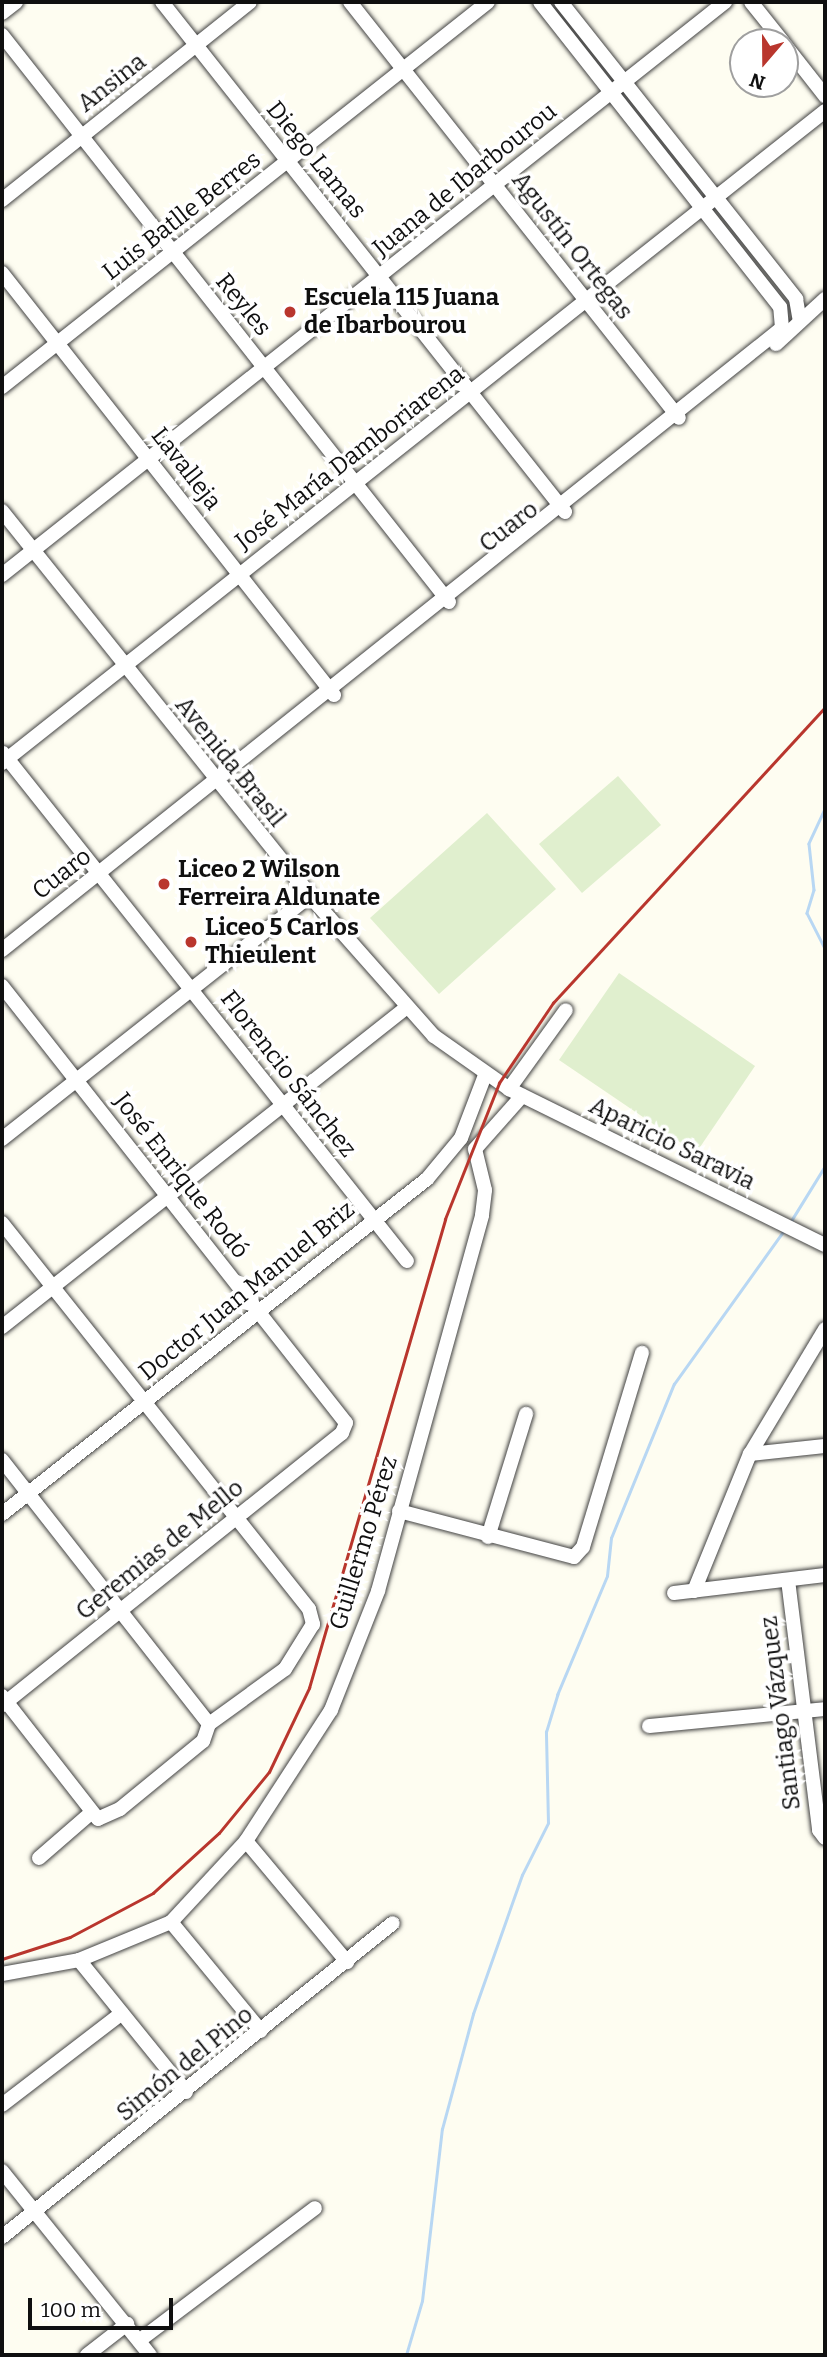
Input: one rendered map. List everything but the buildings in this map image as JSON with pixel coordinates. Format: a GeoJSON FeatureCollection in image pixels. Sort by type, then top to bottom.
{"type":"FeatureCollection","features":[{"type":"Feature","properties":{"kind":"street"},"geometry":{"type":"LineString","coordinates":[[2,13],[16,2]]}},
{"type":"Feature","properties":{"kind":"street","name":"Diego Lamas"},"geometry":{"type":"LineString","coordinates":[[162,2],[563,509]]}},
{"type":"Feature","properties":{"kind":"street","name":"Ansina"},"geometry":{"type":"LineString","coordinates":[[2,200],[250,2]]}},
{"type":"Feature","properties":{"kind":"street","name":"Agustín Ortegas"},"geometry":{"type":"LineString","coordinates":[[350,2],[678,416]]}},
{"type":"Feature","properties":{"kind":"street","name":"Luis Batlle Berres"},"geometry":{"type":"LineString","coordinates":[[2,387],[488,2]]}},
{"type":"Feature","properties":{"kind":"street"},"geometry":{"type":"LineString","coordinates":[[540,2],[702,208]]}},
{"type":"Feature","properties":{"kind":"street"},"geometry":{"type":"LineString","coordinates":[[561,2],[796,299],[800,321]]}},
{"type":"Feature","properties":{"kind":"street","name":"Juana de Ibarbourou"},"geometry":{"type":"LineString","coordinates":[[2,575],[725,2]]}},
{"type":"Feature","properties":{"kind":"street"},"geometry":{"type":"LineString","coordinates":[[751,2],[772,28]]}},
{"type":"Feature","properties":{"kind":"street","name":"Reyles"},"geometry":{"type":"LineString","coordinates":[[2,35],[448,600]]}},
{"type":"Feature","properties":{"kind":"street"},"geometry":{"type":"LineString","coordinates":[[799,62],[825,96]]}},
{"type":"Feature","properties":{"kind":"street","name":"José María Damboriarena"},"geometry":{"type":"LineString","coordinates":[[4,758],[825,111]]}},
{"type":"Feature","properties":{"kind":"street","name":"Cuaro"},"geometry":{"type":"LineString","coordinates":[[678,416],[785,323],[780,307],[702,208]]}},
{"type":"Feature","properties":{"kind":"street","name":"Lavalleja"},"geometry":{"type":"LineString","coordinates":[[2,273],[332,692]]}},
{"type":"Feature","properties":{"kind":"street","name":"Cuaro"},"geometry":{"type":"LineString","coordinates":[[2,950],[332,692],[825,299]]}},
{"type":"Feature","properties":{"kind":"street","name":"Avenida Brasil"},"geometry":{"type":"LineString","coordinates":[[2,511],[216,781],[310,896],[407,1007],[485,1075],[510,1089]]}},
{"type":"Feature","properties":{"kind":"street","name":"Florencio Sánchez"},"geometry":{"type":"LineString","coordinates":[[4,758],[192,989],[407,1261]]}},
{"type":"Feature","properties":{"kind":"street"},"geometry":{"type":"LineString","coordinates":[[2,1139],[310,896]]}},
{"type":"Feature","properties":{"kind":"street","name":"José Enrique Rodó"},"geometry":{"type":"LineString","coordinates":[[2,986],[342,1414],[345,1428]]}},
{"type":"Feature","properties":{"kind":"street"},"geometry":{"type":"LineString","coordinates":[[2,1327],[407,1007]]}},
{"type":"Feature","properties":{"kind":"street"},"geometry":{"type":"LineString","coordinates":[[510,1089],[566,1010]]}},
{"type":"Feature","properties":{"kind":"street","name":"Doctor Juan Manuel Briz"},"geometry":{"type":"LineString","coordinates":[[2,1514],[445,1162],[485,1075]]}},
{"type":"Feature","properties":{"kind":"street","name":"Aparicio Saravia"},"geometry":{"type":"LineString","coordinates":[[510,1089],[825,1245]]}},
{"type":"Feature","properties":{"kind":"street","name":"Guillermo Pérez"},"geometry":{"type":"LineString","coordinates":[[2,1974],[79,1960],[171,1922],[246,1841],[331,1710],[378,1591],[482,1215],[485,1190],[475,1149],[510,1089]]}},
{"type":"Feature","properties":{"kind":"street"},"geometry":{"type":"LineString","coordinates":[[2,1223],[309,1609],[311,1632],[297,1656],[209,1724],[203,1741],[120,1809],[95,1816],[39,1858]]}},
{"type":"Feature","properties":{"kind":"street"},"geometry":{"type":"LineString","coordinates":[[694,1591],[750,1454],[825,1329]]}},
{"type":"Feature","properties":{"kind":"street"},"geometry":{"type":"LineString","coordinates":[[399,1511],[561,1558],[574,1557],[583,1547],[642,1353]]}},
{"type":"Feature","properties":{"kind":"street"},"geometry":{"type":"LineString","coordinates":[[488,1537],[526,1414]]}},
{"type":"Feature","properties":{"kind":"street","name":"Geremias de Mello"},"geometry":{"type":"LineString","coordinates":[[3,1701],[236,1518],[345,1428]]}},
{"type":"Feature","properties":{"kind":"street"},"geometry":{"type":"LineString","coordinates":[[750,1454],[825,1446]]}},
{"type":"Feature","properties":{"kind":"street"},"geometry":{"type":"LineString","coordinates":[[2,1460],[209,1724]]}},
{"type":"Feature","properties":{"kind":"street"},"geometry":{"type":"LineString","coordinates":[[674,1593],[825,1575]]}},
{"type":"Feature","properties":{"kind":"street","name":"Santiago Vázquez"},"geometry":{"type":"LineString","coordinates":[[788,1580],[804,1712],[825,1838]]}},
{"type":"Feature","properties":{"kind":"street"},"geometry":{"type":"LineString","coordinates":[[3,1701],[95,1816]]}},
{"type":"Feature","properties":{"kind":"street"},"geometry":{"type":"LineString","coordinates":[[649,1726],[825,1709]]}},
{"type":"Feature","properties":{"kind":"street"},"geometry":{"type":"LineString","coordinates":[[246,1841],[347,1962]]}},
{"type":"Feature","properties":{"kind":"street"},"geometry":{"type":"LineString","coordinates":[[171,1922],[261,2031]]}},
{"type":"Feature","properties":{"kind":"street","name":"Simón del Pino"},"geometry":{"type":"LineString","coordinates":[[2,2236],[186,2092],[394,1923]]}},
{"type":"Feature","properties":{"kind":"street"},"geometry":{"type":"LineString","coordinates":[[79,1960],[186,2092]]}},
{"type":"Feature","properties":{"kind":"street"},"geometry":{"type":"LineString","coordinates":[[2,2105],[122,2012]]}},
{"type":"Feature","properties":{"kind":"street"},"geometry":{"type":"LineString","coordinates":[[2,2171],[150,2355]]}},
{"type":"Feature","properties":{"kind":"street"},"geometry":{"type":"LineString","coordinates":[[140,2340],[315,2208]]}},
{"type":"Feature","properties":{"kind":"street"},"geometry":{"type":"LineString","coordinates":[[87,2355],[127,2324]]}},
{"type":"Feature","properties":{"kind":"green space"},"geometry":{"type":"Polygon","coordinates":[[[618,776],[661,825],[582,893],[539,844],[618,776]]]}},
{"type":"Feature","properties":{"kind":"green space"},"geometry":{"type":"Polygon","coordinates":[[[487,813],[556,889],[439,994],[370,918],[487,813]]]}},
{"type":"Feature","properties":{"kind":"green space"},"geometry":{"type":"Polygon","coordinates":[[[619,973],[755,1066],[696,1153],[559,1060],[619,973]]]}},
{"type":"Feature","properties":{"kind":"waterway"},"geometry":{"type":"LineString","coordinates":[[825,809],[809,844],[814,890],[807,913],[825,948]]}},
{"type":"Feature","properties":{"kind":"waterway"},"geometry":{"type":"LineString","coordinates":[[791,1221],[825,1166]]}},
{"type":"Feature","properties":{"kind":"waterway"},"geometry":{"type":"LineString","coordinates":[[406,2355],[422,2301],[442,2129],[473,2014],[522,1875],[548,1823],[546,1732],[557,1695],[607,1576],[611,1538],[674,1384],[785,1229]]}},
{"type":"Feature","properties":{"kind":"railway"},"geometry":{"type":"LineString","coordinates":[[2,1959],[70,1937],[153,1893],[219,1833],[269,1772],[309,1688],[445,1219],[499,1083],[553,1003],[825,707]]}},
{"type":"Feature","properties":{"kind":"place","name":"Escuela 115 Juana de Ibarbourou"},"geometry":{"type":"Point","coordinates":[290,312]}},
{"type":"Feature","properties":{"kind":"place","name":"Liceo 2 Wilson Ferreira Aldunate"},"geometry":{"type":"Point","coordinates":[164,884]}},
{"type":"Feature","properties":{"kind":"place","name":"Liceo 5 Carlos Thieulent"},"geometry":{"type":"Point","coordinates":[191,942]}}]}
